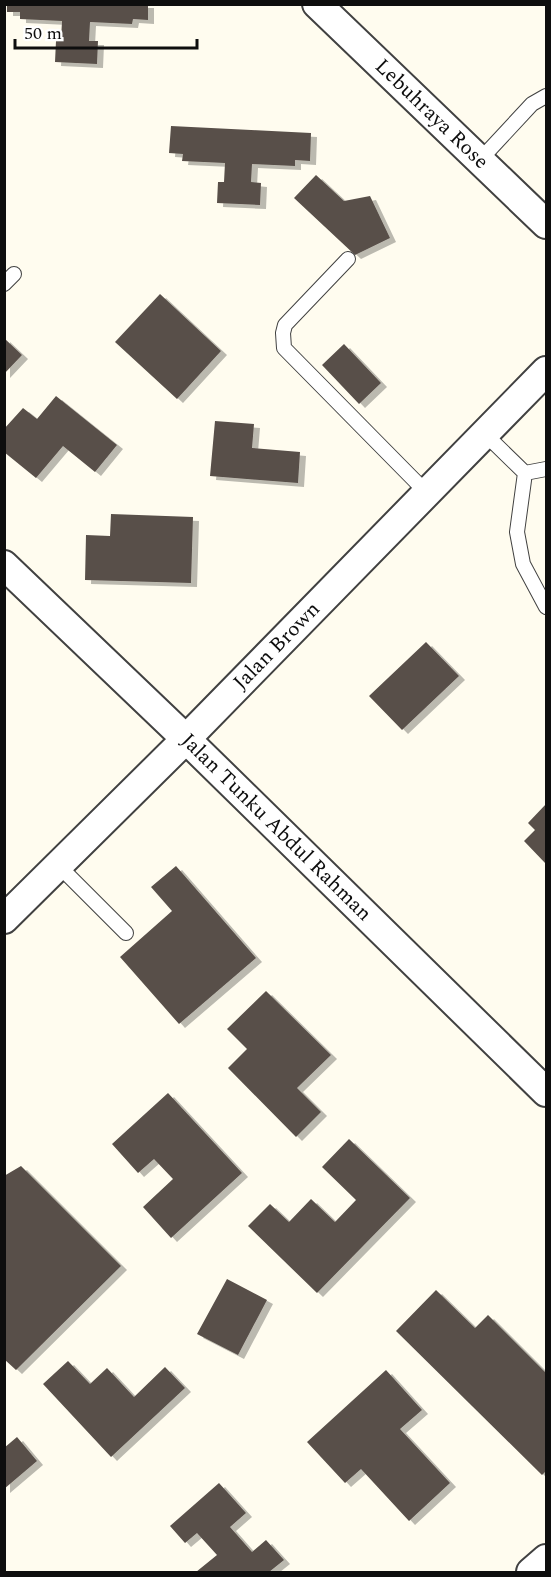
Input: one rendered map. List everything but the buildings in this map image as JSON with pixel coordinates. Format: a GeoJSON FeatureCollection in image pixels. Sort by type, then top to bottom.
{"type":"FeatureCollection","features":[{"type":"Feature","properties":{"kind":"street","name":"Lebuhraya Rose"},"geometry":{"type":"LineString","coordinates":[[317,4],[546,224]]}},
{"type":"Feature","properties":{"kind":"street","name":"Jalan Brown"},"geometry":{"type":"LineString","coordinates":[[4,919],[186,739],[546,371]]}},
{"type":"Feature","properties":{"kind":"street","name":"Jalan Tunku Abdul Rahman"},"geometry":{"type":"LineString","coordinates":[[4,565],[186,739],[546,1092]]}},
{"type":"Feature","properties":{"kind":"street"},"geometry":{"type":"LineString","coordinates":[[531,1572],[546,1559]]}},
{"type":"Feature","properties":{"kind":"lane"},"geometry":{"type":"LineString","coordinates":[[480,160],[532,104],[546,96]]}},
{"type":"Feature","properties":{"kind":"lane"},"geometry":{"type":"LineString","coordinates":[[348,260],[285,326],[282,340],[284,348],[427,493]]}},
{"type":"Feature","properties":{"kind":"lane"},"geometry":{"type":"LineString","coordinates":[[485,434],[525,473]]}},
{"type":"Feature","properties":{"kind":"lane"},"geometry":{"type":"LineString","coordinates":[[525,473],[546,469]]}},
{"type":"Feature","properties":{"kind":"lane"},"geometry":{"type":"LineString","coordinates":[[525,473],[517,532],[523,564],[546,607]]}},
{"type":"Feature","properties":{"kind":"lane"},"geometry":{"type":"LineString","coordinates":[[59,866],[126,933]]}}]}
